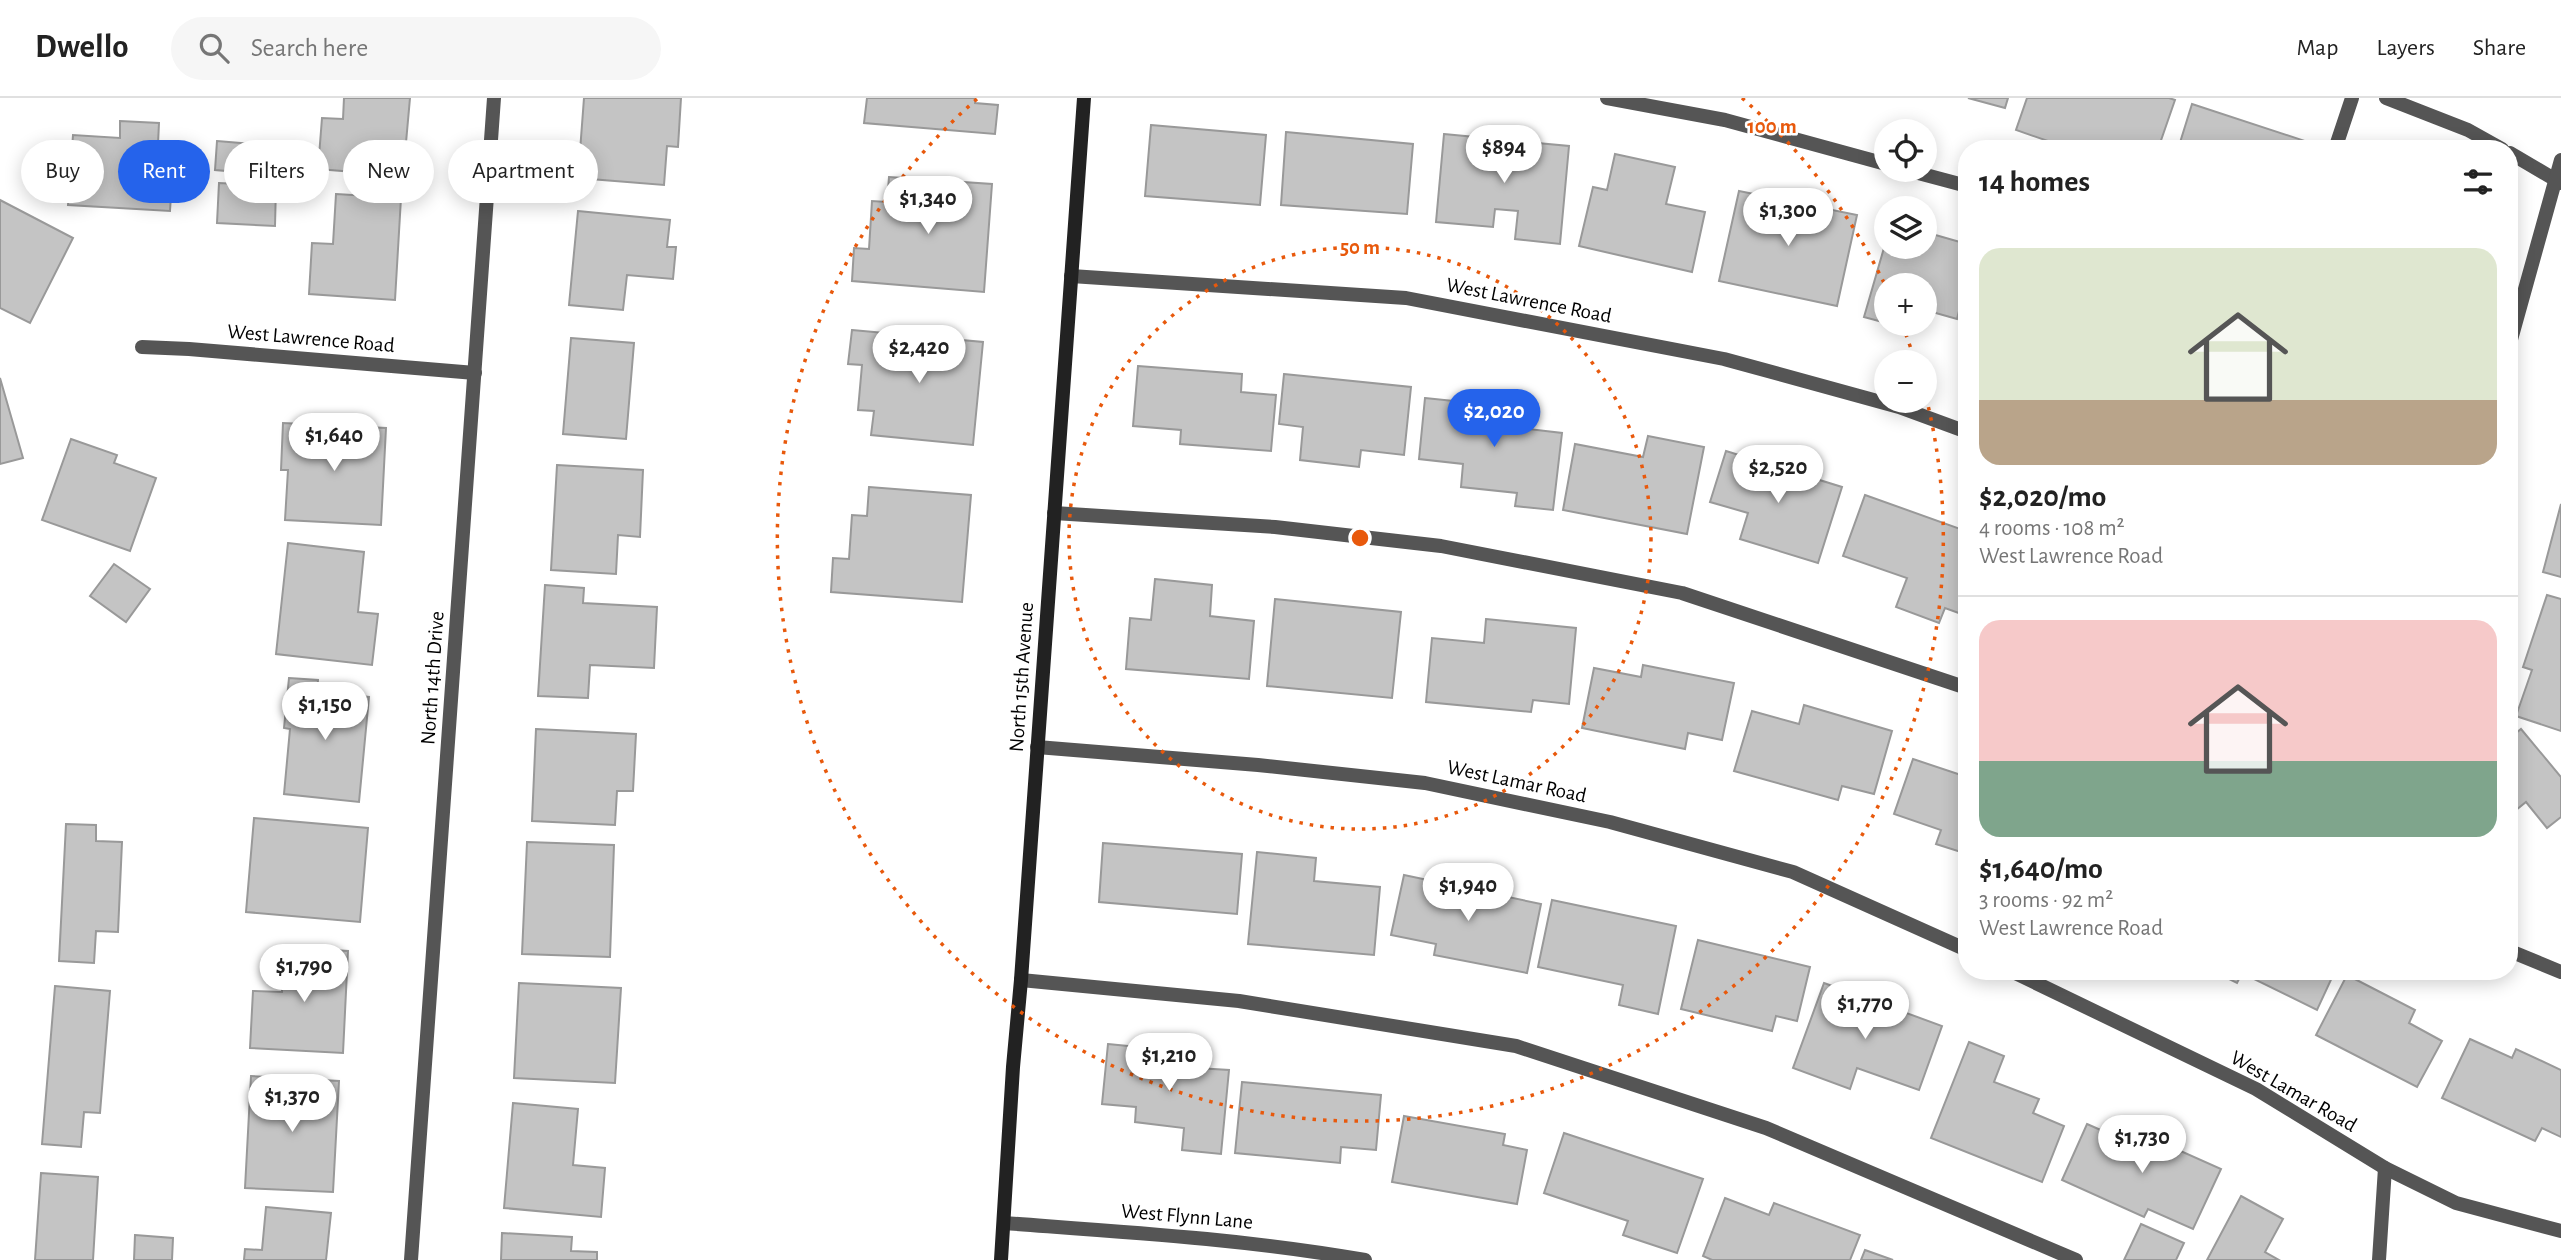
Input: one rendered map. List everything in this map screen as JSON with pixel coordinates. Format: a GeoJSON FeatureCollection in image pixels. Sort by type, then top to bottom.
{"type":"FeatureCollection","features":[{"type":"Feature","properties":{"kind":"street","name":"North 14th Drive"},"geometry":{"type":"LineString","coordinates":[[411,1260],[494,98]]}},
{"type":"Feature","properties":{"kind":"street","name":"North 15th Avenue"},"geometry":{"type":"LineString","coordinates":[[1002,1260],[1013,1067],[1084,98]]}},
{"type":"Feature","properties":{"kind":"street"},"geometry":{"type":"LineString","coordinates":[[1607,98],[1724,120],[1874,161]]}},
{"type":"Feature","properties":{"kind":"street"},"geometry":{"type":"LineString","coordinates":[[2338,140],[2352,98]]}},
{"type":"Feature","properties":{"kind":"street"},"geometry":{"type":"LineString","coordinates":[[2386,98],[2468,130],[2486,140]]}},
{"type":"Feature","properties":{"kind":"street"},"geometry":{"type":"LineString","coordinates":[[2518,158],[2558,181]]}},
{"type":"Feature","properties":{"kind":"street"},"geometry":{"type":"LineString","coordinates":[[2518,316],[2558,181],[2561,160]]}},
{"type":"Feature","properties":{"kind":"street"},"geometry":{"type":"LineString","coordinates":[[1937,178],[1958,184]]}},
{"type":"Feature","properties":{"kind":"street","name":"West Lawrence Road"},"geometry":{"type":"LineString","coordinates":[[1071,275],[1406,298],[1724,359],[1899,407],[1958,429]]}},
{"type":"Feature","properties":{"kind":"street","name":"West Lawrence Road"},"geometry":{"type":"LineString","coordinates":[[142,347],[475,373]]}},
{"type":"Feature","properties":{"kind":"street"},"geometry":{"type":"LineString","coordinates":[[1054,513],[1275,527],[1441,546],[1682,593],[1958,685]]}},
{"type":"Feature","properties":{"kind":"street","name":"West Lamar Road"},"geometry":{"type":"LineString","coordinates":[[1037,747],[1258,765],[1425,783],[1610,822],[1793,872],[1958,946]]}},
{"type":"Feature","properties":{"kind":"street"},"geometry":{"type":"LineString","coordinates":[[2518,954],[2561,971]]}},
{"type":"Feature","properties":{"kind":"street"},"geometry":{"type":"LineString","coordinates":[[1021,980],[1239,1001],[1516,1046],[1766,1128],[2076,1260]]}},
{"type":"Feature","properties":{"kind":"street","name":"West Lamar Road"},"geometry":{"type":"LineString","coordinates":[[2030,980],[2256,1089],[2385,1168],[2456,1203],[2561,1231]]}},
{"type":"Feature","properties":{"kind":"street"},"geometry":{"type":"LineString","coordinates":[[2379,1260],[2385,1168]]}},
{"type":"Feature","properties":{"kind":"street","name":"West Flynn Lane"},"geometry":{"type":"LineString","coordinates":[[1004,1223],[1147,1232],[1297,1248],[1365,1260]]}},
{"type":"Feature","properties":{"kind":"building"},"geometry":{"type":"Polygon","coordinates":[[[344,98],[410,98],[406,140],[343,140],[343,171],[329,170],[329,140],[320,140],[322,118],[343,119],[344,98]]]}},
{"type":"Feature","properties":{"kind":"building"},"geometry":{"type":"Polygon","coordinates":[[[584,98],[681,98],[678,147],[667,146],[664,185],[598,180],[598,140],[581,140],[584,98]]]}},
{"type":"Feature","properties":{"kind":"building"},"geometry":{"type":"Polygon","coordinates":[[[867,98],[975,98],[975,103],[998,105],[995,134],[864,123],[867,98]]]}},
{"type":"Feature","properties":{"kind":"building"},"geometry":{"type":"Polygon","coordinates":[[[1968,98],[2008,98],[2005,108],[1968,98]]]}},
{"type":"Feature","properties":{"kind":"building"},"geometry":{"type":"Polygon","coordinates":[[[2027,98],[2175,100],[2161,140],[2045,140],[2016,130],[2027,98]]]}},
{"type":"Feature","properties":{"kind":"building"},"geometry":{"type":"Polygon","coordinates":[[[2192,104],[2302,140],[2181,140],[2192,104]]]}},
{"type":"Feature","properties":{"kind":"building"},"geometry":{"type":"Polygon","coordinates":[[[120,121],[159,123],[158,140],[118,140],[118,203],[170,203],[170,211],[68,205],[104,203],[104,140],[73,140],[73,135],[120,138],[120,121]]]}},
{"type":"Feature","properties":{"kind":"building"},"geometry":{"type":"Polygon","coordinates":[[[1151,125],[1266,135],[1260,205],[1145,196],[1151,125]]]}},
{"type":"Feature","properties":{"kind":"building"},"geometry":{"type":"Polygon","coordinates":[[[1286,132],[1413,144],[1407,214],[1281,205],[1286,132]]]}},
{"type":"Feature","properties":{"kind":"building"},"geometry":{"type":"Polygon","coordinates":[[[1444,134],[1569,146],[1560,244],[1515,239],[1518,211],[1495,209],[1493,227],[1436,222],[1444,134]]]}},
{"type":"Feature","properties":{"kind":"building"},"geometry":{"type":"Polygon","coordinates":[[[217,141],[224,142],[224,171],[215,170],[217,141]]]}},
{"type":"Feature","properties":{"kind":"building"},"geometry":{"type":"Polygon","coordinates":[[[1615,154],[1675,167],[1666,204],[1705,212],[1692,272],[1579,246],[1593,187],[1607,190],[1615,154]]]}},
{"type":"Feature","properties":{"kind":"building"},"geometry":{"type":"Polygon","coordinates":[[[889,177],[992,184],[984,292],[852,281],[854,248],[869,249],[872,201],[887,202],[889,177]]]}},
{"type":"Feature","properties":{"kind":"building"},"geometry":{"type":"Polygon","coordinates":[[[219,183],[224,183],[224,203],[276,203],[275,226],[217,223],[219,183]]]}},
{"type":"Feature","properties":{"kind":"building"},"geometry":{"type":"Polygon","coordinates":[[[1739,191],[1857,215],[1837,306],[1719,281],[1739,191]]]}},
{"type":"Feature","properties":{"kind":"building"},"geometry":{"type":"Polygon","coordinates":[[[336,194],[343,194],[343,203],[401,203],[395,300],[309,294],[312,243],[333,244],[336,194]]]}},
{"type":"Feature","properties":{"kind":"building"},"geometry":{"type":"Polygon","coordinates":[[[0,200],[73,238],[30,323],[0,308],[0,200]]]}},
{"type":"Feature","properties":{"kind":"building"},"geometry":{"type":"Polygon","coordinates":[[[578,211],[670,220],[667,247],[676,247],[673,279],[627,275],[623,310],[569,305],[578,211]]]}},
{"type":"Feature","properties":{"kind":"building"},"geometry":{"type":"Polygon","coordinates":[[[1937,235],[1958,241],[1957,319],[1937,313],[1937,273],[1877,273],[1881,259],[1937,259],[1937,235]]]}},
{"type":"Feature","properties":{"kind":"building"},"geometry":{"type":"Polygon","coordinates":[[[1874,282],[1874,320],[1864,317],[1874,282]]]}},
{"type":"Feature","properties":{"kind":"building"},"geometry":{"type":"Polygon","coordinates":[[[852,330],[983,342],[973,445],[871,435],[874,411],[858,410],[862,365],[848,364],[852,330]]]}},
{"type":"Feature","properties":{"kind":"building"},"geometry":{"type":"Polygon","coordinates":[[[571,338],[634,343],[626,439],[563,434],[571,338]]]}},
{"type":"Feature","properties":{"kind":"building"},"geometry":{"type":"Polygon","coordinates":[[[1138,366],[1242,374],[1241,392],[1276,395],[1271,451],[1180,444],[1181,430],[1133,426],[1138,366]]]}},
{"type":"Feature","properties":{"kind":"building"},"geometry":{"type":"Polygon","coordinates":[[[1284,374],[1411,387],[1404,455],[1361,450],[1359,467],[1300,460],[1303,427],[1279,424],[1284,374]]]}},
{"type":"Feature","properties":{"kind":"building"},"geometry":{"type":"Polygon","coordinates":[[[0,378],[23,458],[0,464],[0,378]]]}},
{"type":"Feature","properties":{"kind":"building"},"geometry":{"type":"Polygon","coordinates":[[[1425,398],[1531,409],[1528,429],[1562,433],[1553,510],[1515,506],[1517,493],[1461,487],[1463,464],[1419,459],[1425,398]]]}},
{"type":"Feature","properties":{"kind":"building"},"geometry":{"type":"Polygon","coordinates":[[[283,423],[386,428],[381,525],[285,520],[288,470],[281,470],[283,423]]]}},
{"type":"Feature","properties":{"kind":"building"},"geometry":{"type":"Polygon","coordinates":[[[1648,436],[1704,447],[1687,534],[1563,510],[1575,444],[1643,457],[1648,436]]]}},
{"type":"Feature","properties":{"kind":"building"},"geometry":{"type":"Polygon","coordinates":[[[71,439],[117,455],[114,463],[156,478],[130,551],[42,520],[71,439]]]}},
{"type":"Feature","properties":{"kind":"building"},"geometry":{"type":"Polygon","coordinates":[[[1726,451],[1842,487],[1818,563],[1740,539],[1748,513],[1710,502],[1726,451]]]}},
{"type":"Feature","properties":{"kind":"building"},"geometry":{"type":"Polygon","coordinates":[[[557,465],[643,470],[640,537],[618,535],[616,574],[551,570],[557,465]]]}},
{"type":"Feature","properties":{"kind":"building"},"geometry":{"type":"Polygon","coordinates":[[[869,487],[971,495],[962,602],[831,592],[833,558],[849,559],[852,515],[867,516],[869,487]]]}},
{"type":"Feature","properties":{"kind":"building"},"geometry":{"type":"Polygon","coordinates":[[[1865,495],[1958,528],[1958,613],[1945,608],[1939,623],[1896,607],[1907,578],[1843,556],[1865,495]]]}},
{"type":"Feature","properties":{"kind":"building"},"geometry":{"type":"Polygon","coordinates":[[[2561,504],[2561,577],[2543,572],[2561,504]]]}},
{"type":"Feature","properties":{"kind":"building"},"geometry":{"type":"Polygon","coordinates":[[[288,543],[364,552],[358,612],[378,614],[372,665],[276,654],[288,543]]]}},
{"type":"Feature","properties":{"kind":"building"},"geometry":{"type":"Polygon","coordinates":[[[114,564],[150,589],[126,622],[90,596],[114,564]]]}},
{"type":"Feature","properties":{"kind":"building"},"geometry":{"type":"Polygon","coordinates":[[[1155,579],[1212,585],[1210,616],[1254,621],[1249,679],[1126,669],[1130,618],[1151,620],[1155,579]]]}},
{"type":"Feature","properties":{"kind":"building"},"geometry":{"type":"Polygon","coordinates":[[[545,585],[584,588],[583,603],[657,607],[654,668],[590,665],[588,698],[538,696],[545,585]]]}},
{"type":"Feature","properties":{"kind":"building"},"geometry":{"type":"Polygon","coordinates":[[[2547,595],[2561,599],[2561,731],[2518,717],[2532,670],[2523,667],[2547,595]]]}},
{"type":"Feature","properties":{"kind":"building"},"geometry":{"type":"Polygon","coordinates":[[[1275,599],[1401,612],[1392,698],[1267,686],[1275,599]]]}},
{"type":"Feature","properties":{"kind":"building"},"geometry":{"type":"Polygon","coordinates":[[[1486,619],[1576,628],[1569,704],[1533,700],[1531,712],[1426,702],[1432,638],[1484,643],[1486,619]]]}},
{"type":"Feature","properties":{"kind":"building"},"geometry":{"type":"Polygon","coordinates":[[[1643,665],[1734,683],[1722,740],[1688,733],[1685,749],[1582,728],[1594,668],[1641,677],[1643,665]]]}},
{"type":"Feature","properties":{"kind":"building"},"geometry":{"type":"Polygon","coordinates":[[[289,678],[318,680],[317,692],[369,697],[359,802],[284,794],[290,729],[284,728],[289,678]]]}},
{"type":"Feature","properties":{"kind":"building"},"geometry":{"type":"Polygon","coordinates":[[[1804,705],[1892,731],[1874,794],[1842,786],[1838,800],[1734,771],[1752,711],[1799,724],[1804,705]]]}},
{"type":"Feature","properties":{"kind":"building"},"geometry":{"type":"Polygon","coordinates":[[[536,729],[636,734],[633,791],[617,791],[615,825],[532,821],[536,729]]]}},
{"type":"Feature","properties":{"kind":"building"},"geometry":{"type":"Polygon","coordinates":[[[2521,729],[2561,777],[2561,817],[2547,828],[2526,802],[2518,808],[2518,731],[2521,729]]]}},
{"type":"Feature","properties":{"kind":"building"},"geometry":{"type":"Polygon","coordinates":[[[1913,759],[1958,774],[1958,851],[1936,844],[1941,830],[1894,814],[1913,759]]]}},
{"type":"Feature","properties":{"kind":"building"},"geometry":{"type":"Polygon","coordinates":[[[254,818],[368,828],[360,922],[246,912],[254,818]]]}},
{"type":"Feature","properties":{"kind":"building"},"geometry":{"type":"Polygon","coordinates":[[[66,824],[96,825],[96,841],[122,842],[118,932],[96,931],[94,963],[59,961],[66,824]]]}},
{"type":"Feature","properties":{"kind":"building"},"geometry":{"type":"Polygon","coordinates":[[[527,842],[614,845],[610,957],[522,954],[527,842]]]}},
{"type":"Feature","properties":{"kind":"building"},"geometry":{"type":"Polygon","coordinates":[[[1103,843],[1242,854],[1237,914],[1099,902],[1103,843]]]}},
{"type":"Feature","properties":{"kind":"building"},"geometry":{"type":"Polygon","coordinates":[[[1257,852],[1316,858],[1314,881],[1380,887],[1374,955],[1248,944],[1257,852]]]}},
{"type":"Feature","properties":{"kind":"building"},"geometry":{"type":"Polygon","coordinates":[[[1404,875],[1541,904],[1527,973],[1434,955],[1436,944],[1391,935],[1404,875]]]}},
{"type":"Feature","properties":{"kind":"building"},"geometry":{"type":"Polygon","coordinates":[[[1552,900],[1676,926],[1658,1014],[1619,1005],[1623,985],[1538,967],[1552,900]]]}},
{"type":"Feature","properties":{"kind":"building"},"geometry":{"type":"Polygon","coordinates":[[[1698,940],[1810,967],[1797,1021],[1776,1016],[1772,1031],[1681,1009],[1698,940]]]}},
{"type":"Feature","properties":{"kind":"building"},"geometry":{"type":"Polygon","coordinates":[[[284,947],[348,951],[343,1053],[250,1048],[253,991],[282,992],[284,947]]]}},
{"type":"Feature","properties":{"kind":"building"},"geometry":{"type":"Polygon","coordinates":[[[2256,980],[2331,980],[2317,1010],[2256,980]]]}},
{"type":"Feature","properties":{"kind":"building"},"geometry":{"type":"Polygon","coordinates":[[[2344,980],[2357,980],[2415,1010],[2409,1023],[2442,1041],[2417,1087],[2316,1035],[2344,980]]]}},
{"type":"Feature","properties":{"kind":"building"},"geometry":{"type":"Polygon","coordinates":[[[519,983],[621,988],[615,1083],[514,1078],[519,983]]]}},
{"type":"Feature","properties":{"kind":"building"},"geometry":{"type":"Polygon","coordinates":[[[1824,983],[1942,1026],[1919,1090],[1857,1068],[1850,1089],[1793,1068],[1824,983]]]}},
{"type":"Feature","properties":{"kind":"building"},"geometry":{"type":"Polygon","coordinates":[[[55,986],[110,991],[100,1113],[84,1112],[81,1147],[42,1144],[55,986]]]}},
{"type":"Feature","properties":{"kind":"building"},"geometry":{"type":"Polygon","coordinates":[[[2470,1039],[2512,1058],[2516,1049],[2561,1070],[2561,1137],[2542,1128],[2535,1141],[2442,1098],[2470,1039]]]}},
{"type":"Feature","properties":{"kind":"building"},"geometry":{"type":"Polygon","coordinates":[[[1969,1042],[2004,1056],[1994,1082],[2039,1099],[2033,1113],[2064,1126],[2042,1182],[1931,1138],[1969,1042]]]}},
{"type":"Feature","properties":{"kind":"building"},"geometry":{"type":"Polygon","coordinates":[[[1108,1044],[1198,1053],[1197,1068],[1229,1070],[1221,1154],[1182,1150],[1184,1128],[1135,1122],[1136,1107],[1102,1104],[1108,1044]]]}},
{"type":"Feature","properties":{"kind":"building"},"geometry":{"type":"Polygon","coordinates":[[[251,1076],[339,1081],[333,1192],[245,1188],[251,1076]]]}},
{"type":"Feature","properties":{"kind":"building"},"geometry":{"type":"Polygon","coordinates":[[[1242,1082],[1381,1095],[1376,1150],[1341,1147],[1340,1163],[1235,1153],[1242,1082]]]}},
{"type":"Feature","properties":{"kind":"building"},"geometry":{"type":"Polygon","coordinates":[[[513,1103],[578,1109],[573,1165],[605,1168],[601,1217],[504,1208],[513,1103]]]}},
{"type":"Feature","properties":{"kind":"building"},"geometry":{"type":"Polygon","coordinates":[[[1404,1116],[1505,1134],[1503,1145],[1527,1150],[1517,1204],[1392,1182],[1404,1116]]]}},
{"type":"Feature","properties":{"kind":"building"},"geometry":{"type":"Polygon","coordinates":[[[2087,1124],[2121,1139],[2127,1127],[2221,1169],[2193,1229],[2148,1209],[2144,1217],[2062,1180],[2087,1124]]]}},
{"type":"Feature","properties":{"kind":"building"},"geometry":{"type":"Polygon","coordinates":[[[1564,1133],[1703,1179],[1677,1253],[1623,1235],[1628,1221],[1544,1193],[1564,1133]]]}},
{"type":"Feature","properties":{"kind":"building"},"geometry":{"type":"Polygon","coordinates":[[[41,1173],[98,1177],[93,1260],[35,1260],[41,1173]]]}},
{"type":"Feature","properties":{"kind":"building"},"geometry":{"type":"Polygon","coordinates":[[[2241,1196],[2283,1219],[2265,1252],[2279,1260],[2207,1260],[2241,1196]]]}},
{"type":"Feature","properties":{"kind":"building"},"geometry":{"type":"Polygon","coordinates":[[[1725,1198],[1769,1215],[1774,1203],[1860,1235],[1850,1260],[1712,1260],[1703,1256],[1725,1198]]]}},
{"type":"Feature","properties":{"kind":"building"},"geometry":{"type":"Polygon","coordinates":[[[266,1207],[331,1213],[326,1260],[244,1260],[245,1249],[262,1250],[266,1207]]]}},
{"type":"Feature","properties":{"kind":"building"},"geometry":{"type":"Polygon","coordinates":[[[2141,1224],[2184,1243],[2176,1260],[2124,1260],[2141,1224]]]}},
{"type":"Feature","properties":{"kind":"building"},"geometry":{"type":"Polygon","coordinates":[[[502,1233],[572,1237],[571,1251],[597,1252],[597,1260],[501,1260],[502,1233]]]}},
{"type":"Feature","properties":{"kind":"building"},"geometry":{"type":"Polygon","coordinates":[[[135,1235],[173,1238],[172,1260],[134,1260],[135,1235]]]}},
{"type":"Feature","properties":{"kind":"building"},"geometry":{"type":"Polygon","coordinates":[[[1865,1250],[1893,1260],[1861,1260],[1865,1250]]]}}]}
